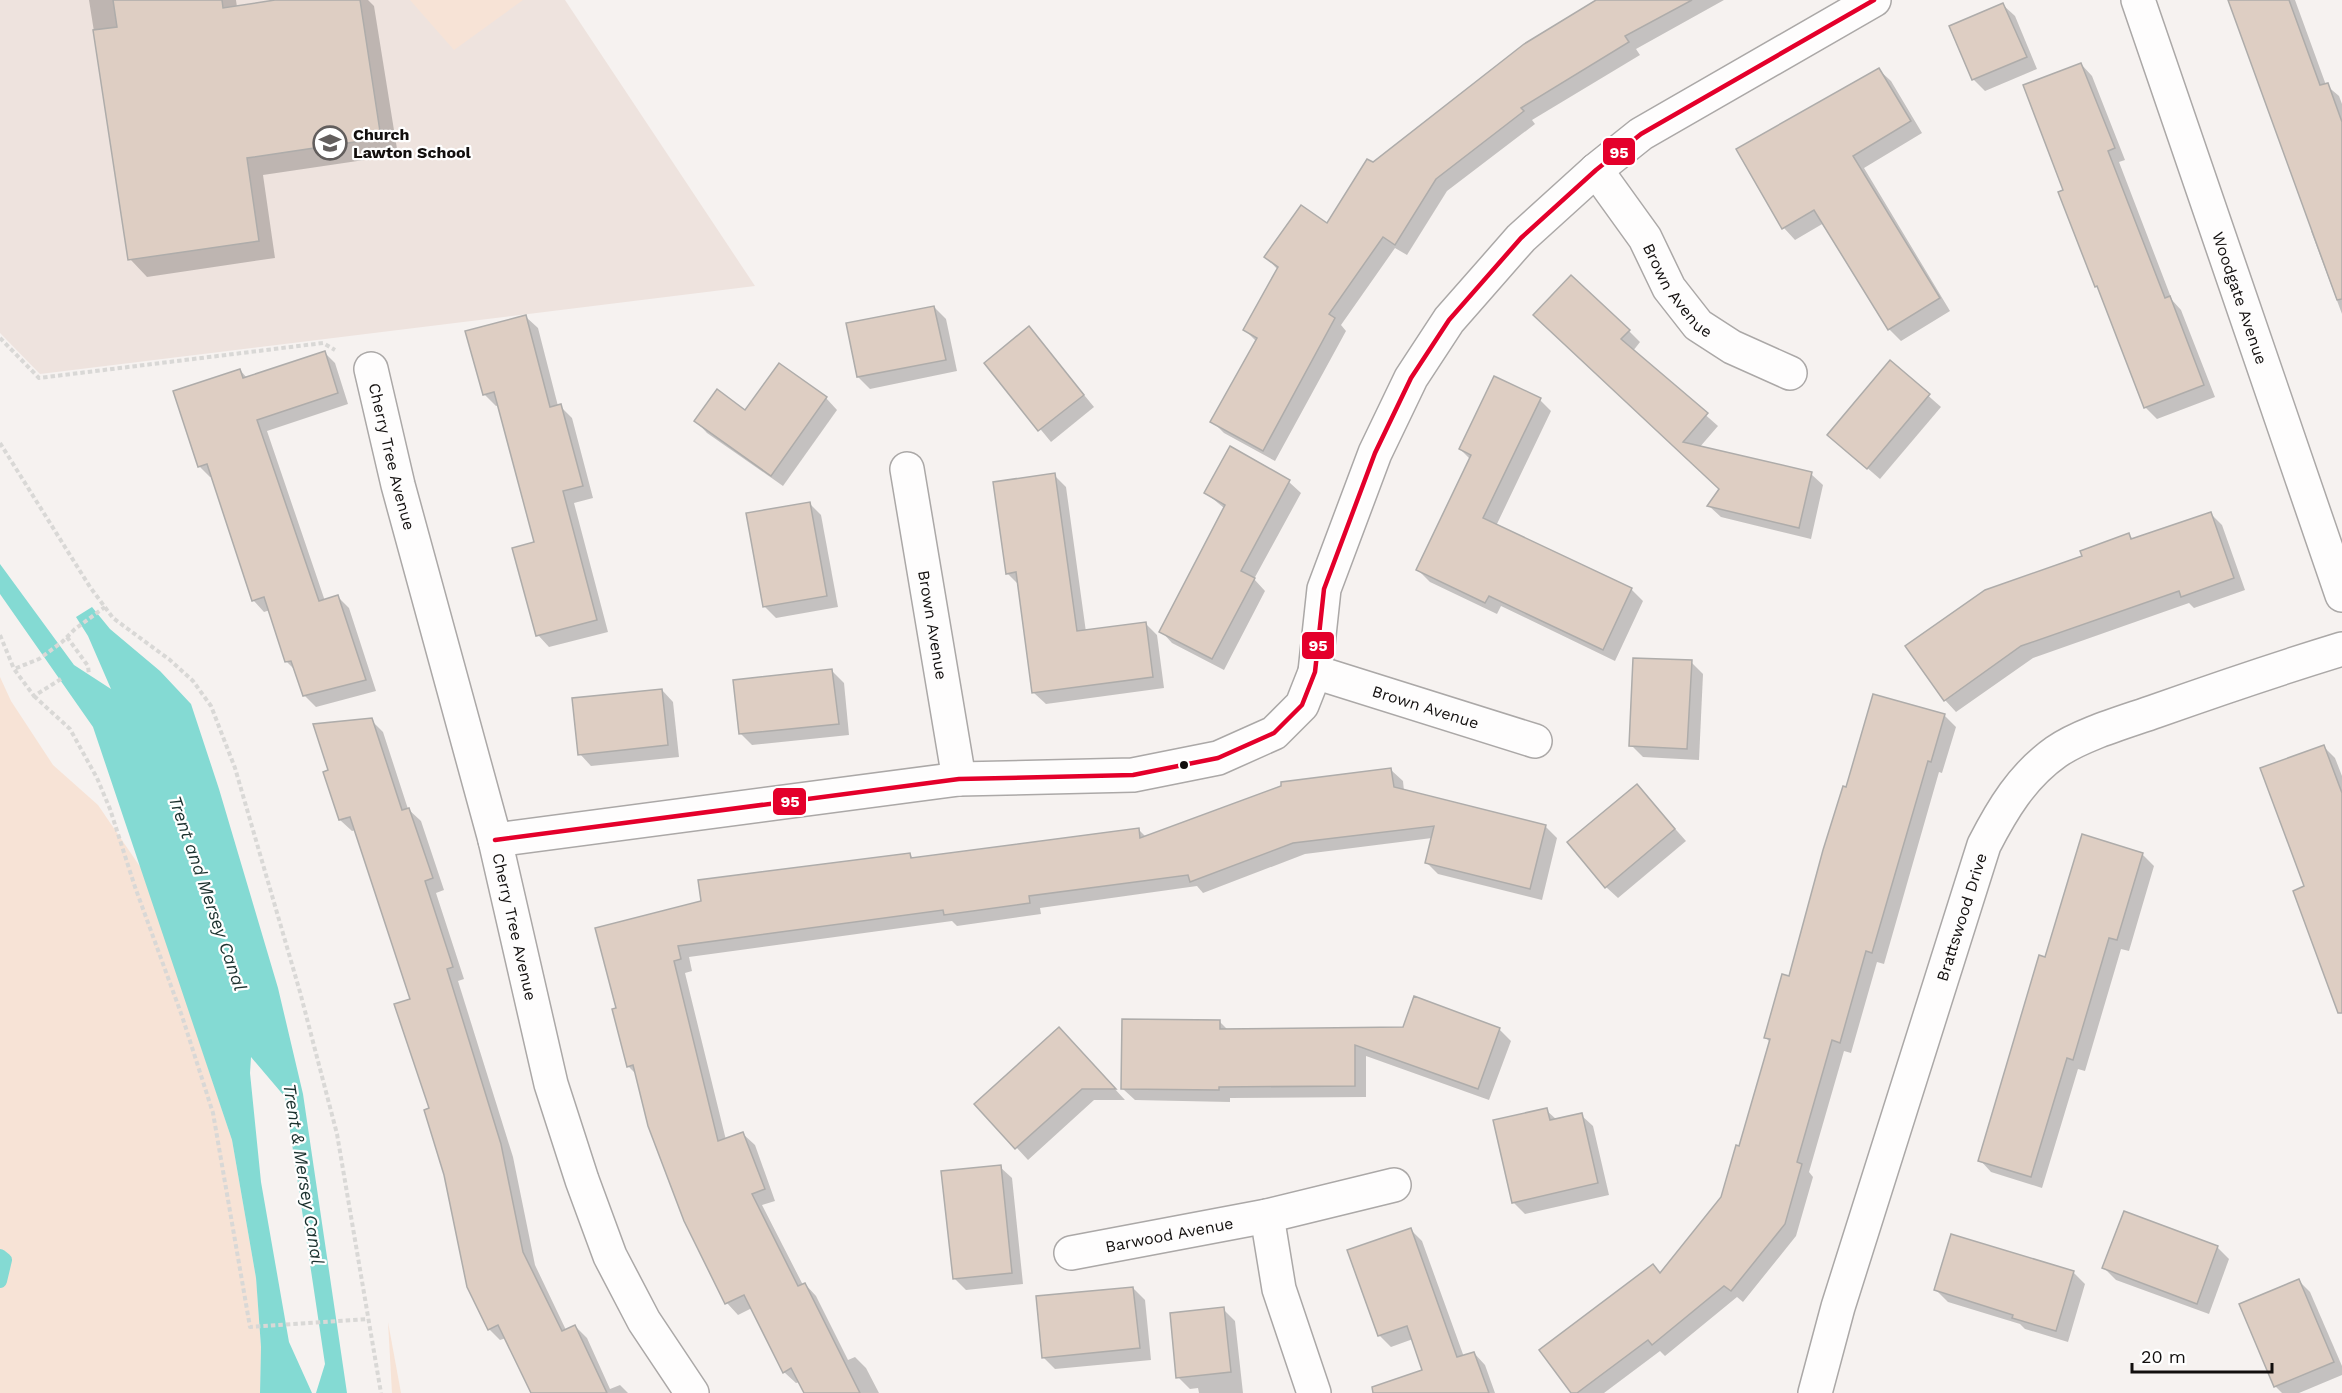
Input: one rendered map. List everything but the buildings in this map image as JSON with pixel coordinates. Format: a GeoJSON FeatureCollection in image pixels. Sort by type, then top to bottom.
{"type":"FeatureCollection","features":[{"type":"Feature","properties":{"kind":"street"},"geometry":{"type":"LineString","coordinates":[[495,840],[959,779],[1133,775],[1218,758],[1274,733],[1302,705],[1315,672],[1324,590],[1375,453],[1411,378],[1449,320],[1521,238],[1596,170],[1641,134],[1874,0]]}},
{"type":"Feature","properties":{"kind":"street","name":"Woodgate Avenue"},"geometry":{"type":"LineString","coordinates":[[2138,0],[2342,595]]}},
{"type":"Feature","properties":{"kind":"street","name":"Brown Avenue"},"geometry":{"type":"LineString","coordinates":[[1596,170],[1645,238],[1669,288],[1698,325],[1732,348],[1790,373]]}},
{"type":"Feature","properties":{"kind":"street","name":"Cherry Tree Avenue"},"geometry":{"type":"LineString","coordinates":[[370,369],[398,485],[495,840],[551,1084],[582,1180],[610,1256],[644,1321],[692,1393]]}},
{"type":"Feature","properties":{"kind":"street","name":"Brown Avenue"},"geometry":{"type":"LineString","coordinates":[[907,469],[959,779]]}},
{"type":"Feature","properties":{"kind":"street","name":"Brattswood Drive"},"geometry":{"type":"LineString","coordinates":[[1815,1393],[1838,1306],[1984,845],[2004,806],[2029,776],[2056,752],[2103,729],[2270,671],[2342,649]]}},
{"type":"Feature","properties":{"kind":"street","name":"Brown Avenue"},"geometry":{"type":"LineString","coordinates":[[1315,672],[1535,741]]}},
{"type":"Feature","properties":{"kind":"street","name":"Barwood Avenue"},"geometry":{"type":"LineString","coordinates":[[1071,1253],[1268,1216],[1394,1185]]}},
{"type":"Feature","properties":{"kind":"street"},"geometry":{"type":"LineString","coordinates":[[1268,1216],[1279,1289],[1314,1393]]}},
{"type":"Feature","properties":{"kind":"path"},"geometry":{"type":"LineString","coordinates":[[0,338],[39,378],[323,343],[370,369]]}},
{"type":"Feature","properties":{"kind":"path"},"geometry":{"type":"LineString","coordinates":[[0,443],[90,587],[113,618],[170,660],[193,681],[211,706],[235,768],[300,992],[337,1134],[381,1393]]}},
{"type":"Feature","properties":{"kind":"path"},"geometry":{"type":"LineString","coordinates":[[14,669],[39,659],[62,642],[75,628],[105,608]]}},
{"type":"Feature","properties":{"kind":"path"},"geometry":{"type":"LineString","coordinates":[[0,635],[14,669],[34,696],[70,729],[97,778],[110,809],[213,1113],[250,1327],[368,1319]]}},
{"type":"Feature","properties":{"kind":"path"},"geometry":{"type":"LineString","coordinates":[[67,637],[88,666],[89,675]]}},
{"type":"Feature","properties":{"kind":"path"},"geometry":{"type":"LineString","coordinates":[[34,696],[61,680]]}},
{"type":"Feature","properties":{"kind":"shaded area","name":"Church Lawton School"},"geometry":{"type":"Polygon","coordinates":[[[0,0],[565,0],[755,286],[40,374],[0,333],[0,0]]]}},
{"type":"Feature","properties":{"kind":"shaded area"},"geometry":{"type":"Polygon","coordinates":[[[410,0],[523,0],[454,50],[410,0]]]}},
{"type":"Feature","properties":{"kind":"shaded area"},"geometry":{"type":"Polygon","coordinates":[[[0,677],[11,701],[53,765],[98,805],[143,871],[232,1140],[256,1278],[261,1347],[260,1393],[0,1393],[0,677]]]}},
{"type":"Feature","properties":{"kind":"shaded area"},"geometry":{"type":"Polygon","coordinates":[[[388,1322],[401,1393],[392,1393],[388,1322]]]}},
{"type":"Feature","properties":{"kind":"water"},"geometry":{"type":"Polygon","coordinates":[[[0,564],[74,665],[111,689],[88,636],[76,617],[92,607],[110,629],[160,671],[191,704],[219,789],[278,988],[303,1094],[347,1393],[316,1393],[325,1364],[285,1097],[251,1057],[250,1073],[261,1182],[289,1342],[312,1393],[260,1393],[261,1347],[256,1278],[232,1140],[93,727],[0,594],[0,564]]]}},
{"type":"Feature","properties":{"kind":"waterway"},"geometry":{"type":"LineString","coordinates":[[0,1256],[5,1260],[0,1281]]}},
{"type":"Feature","properties":{"kind":"transit line","name":"95"},"geometry":{"type":"LineString","coordinates":[[495,840],[959,779],[1133,775],[1218,758],[1274,733],[1302,705],[1315,672],[1324,589],[1375,453],[1411,378],[1449,320],[1521,238],[1596,170],[1641,134],[1874,0]]}},
{"type":"Feature","properties":{"kind":"place","name":"Church Lawton School"},"geometry":{"type":"Point","coordinates":[330,143]}},
{"type":"Feature","properties":{"kind":"water label","name":"Trent and Mersey Canal"},"geometry":{"type":"Point","coordinates":[208,893]}},
{"type":"Feature","properties":{"kind":"water label","name":"Trent & Mersey Canal"},"geometry":{"type":"Point","coordinates":[304,1174]}}]}
